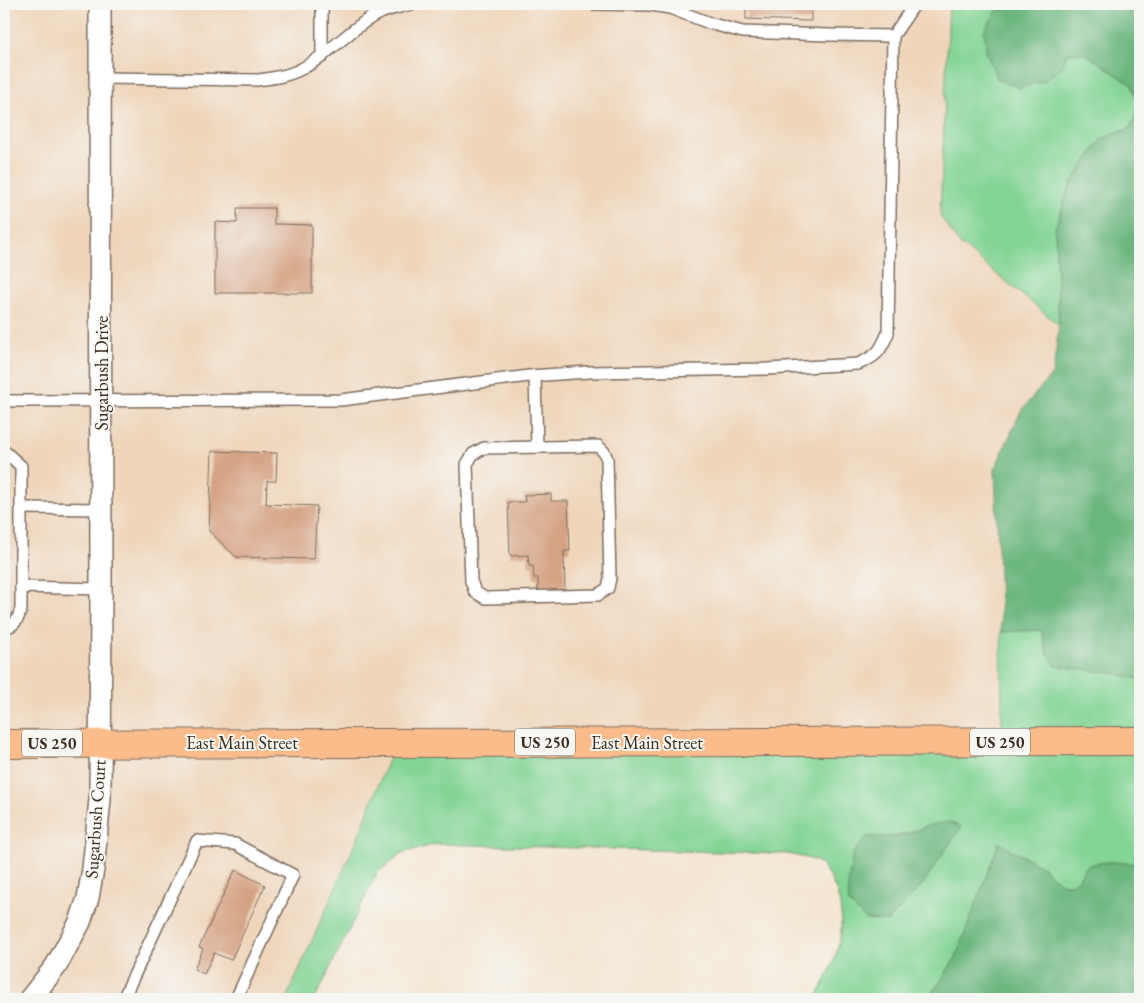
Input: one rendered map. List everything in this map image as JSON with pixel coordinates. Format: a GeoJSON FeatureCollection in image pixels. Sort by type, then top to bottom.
{"type":"FeatureCollection","features":[{"type":"Feature","properties":{"kind":"highway","name":"East Main Street"},"geometry":{"type":"LineString","coordinates":[[4,744],[100,742],[1140,741]]}},
{"type":"Feature","properties":{"kind":"street","name":"Sugarbush Drive"},"geometry":{"type":"LineString","coordinates":[[100,4],[100,742]]}},
{"type":"Feature","properties":{"kind":"street","name":"Sugarbush Court"},"geometry":{"type":"LineString","coordinates":[[39,996],[80,922],[88,898],[97,840],[100,800],[100,742]]}},
{"type":"Feature","properties":{"kind":"lane"},"geometry":{"type":"LineString","coordinates":[[322,4],[322,57]]}},
{"type":"Feature","properties":{"kind":"lane"},"geometry":{"type":"LineString","coordinates":[[100,78],[258,80],[284,76],[301,70],[322,57],[371,18],[389,9],[412,4]]}},
{"type":"Feature","properties":{"kind":"lane"},"geometry":{"type":"LineString","coordinates":[[593,4],[651,5],[670,8],[712,24],[743,32],[893,36]]}},
{"type":"Feature","properties":{"kind":"lane"},"geometry":{"type":"LineString","coordinates":[[4,401],[341,400],[535,376],[589,372],[829,367],[858,364],[871,358],[881,350],[888,332],[893,36],[913,4]]}},
{"type":"Feature","properties":{"kind":"lane"},"geometry":{"type":"LineString","coordinates":[[535,376],[537,447]]}},
{"type":"Feature","properties":{"kind":"lane"},"geometry":{"type":"LineString","coordinates":[[598,446],[604,452],[607,459],[610,578],[608,588],[598,595],[485,598],[475,592],[471,580],[467,464],[473,454],[484,448],[537,447],[598,446]]}},
{"type":"Feature","properties":{"kind":"lane"},"geometry":{"type":"LineString","coordinates":[[4,450],[21,466],[21,609],[17,621],[8,627],[4,627]]}},
{"type":"Feature","properties":{"kind":"lane"},"geometry":{"type":"LineString","coordinates":[[21,508],[101,509]]}},
{"type":"Feature","properties":{"kind":"lane"},"geometry":{"type":"LineString","coordinates":[[21,586],[101,589]]}},
{"type":"Feature","properties":{"kind":"lane"},"geometry":{"type":"LineString","coordinates":[[123,999],[197,841],[235,844],[293,875],[236,999]]}},
{"type":"Feature","properties":{"kind":"shaded area"},"geometry":{"type":"Polygon","coordinates":[[[4,4],[949,4],[940,216],[960,244],[1059,325],[1053,373],[1021,411],[995,468],[1002,735],[393,747],[359,835],[286,999],[4,999],[4,4]]]}},
{"type":"Feature","properties":{"kind":"green space"},"geometry":{"type":"Polygon","coordinates":[[[949,4],[1023,4],[997,11],[1067,53],[1085,53],[1132,85],[1139,108],[1130,128],[1102,139],[1071,183],[1055,229],[1059,325],[960,244],[940,216],[949,4]]]}},
{"type":"Feature","properties":{"kind":"green space"},"geometry":{"type":"Polygon","coordinates":[[[1023,4],[1140,4],[1140,679],[1113,673],[1056,666],[1048,654],[1041,630],[1001,632],[995,468],[1021,411],[1053,373],[1059,325],[1055,229],[1071,183],[1102,139],[1130,128],[1139,108],[1132,85],[1085,53],[1067,53],[1062,67],[1044,81],[1019,88],[998,80],[987,55],[984,30],[997,11],[1023,4]]]}},
{"type":"Feature","properties":{"kind":"green space"},"geometry":{"type":"Polygon","coordinates":[[[1041,630],[1048,654],[1140,679],[1140,734],[1002,735],[1001,632],[1041,630]]]}},
{"type":"Feature","properties":{"kind":"green space"},"geometry":{"type":"Polygon","coordinates":[[[1140,746],[1140,864],[1097,863],[1085,867],[1076,881],[1066,884],[1058,881],[1041,866],[999,843],[956,957],[929,999],[816,999],[834,961],[838,948],[841,921],[840,907],[834,885],[822,866],[813,860],[789,854],[437,844],[402,853],[377,873],[315,999],[286,999],[359,835],[393,747],[1140,746]],[[926,826],[897,836],[867,837],[867,920],[888,921],[922,885],[926,826]]]}},
{"type":"Feature","properties":{"kind":"green space"},"geometry":{"type":"Polygon","coordinates":[[[949,822],[961,827],[922,885],[888,921],[866,920],[849,903],[848,886],[853,853],[867,837],[896,837],[926,826],[949,822]]]}},
{"type":"Feature","properties":{"kind":"green space"},"geometry":{"type":"Polygon","coordinates":[[[999,843],[1041,866],[1058,881],[1066,884],[1076,881],[1085,867],[1097,863],[1140,864],[1140,999],[929,999],[956,957],[999,843]]]}},
{"type":"Feature","properties":{"kind":"building"},"geometry":{"type":"Polygon","coordinates":[[[746,4],[811,4],[811,21],[746,19],[746,4]]]}},
{"type":"Feature","properties":{"kind":"building"},"geometry":{"type":"Polygon","coordinates":[[[237,208],[274,208],[274,224],[312,225],[312,293],[215,293],[215,222],[237,223],[237,208]]]}},
{"type":"Feature","properties":{"kind":"building"},"geometry":{"type":"Polygon","coordinates":[[[212,451],[277,453],[276,481],[267,481],[266,504],[317,506],[314,559],[236,557],[209,531],[212,451]]]}},
{"type":"Feature","properties":{"kind":"building"},"geometry":{"type":"Polygon","coordinates":[[[551,494],[551,501],[568,501],[570,551],[564,551],[565,593],[538,593],[538,578],[534,578],[533,566],[529,566],[528,555],[510,556],[508,502],[525,502],[524,495],[551,494]]]}},
{"type":"Feature","properties":{"kind":"building"},"geometry":{"type":"Polygon","coordinates":[[[235,870],[265,885],[231,960],[214,953],[204,974],[194,969],[203,949],[199,947],[235,870]]]}}]}
